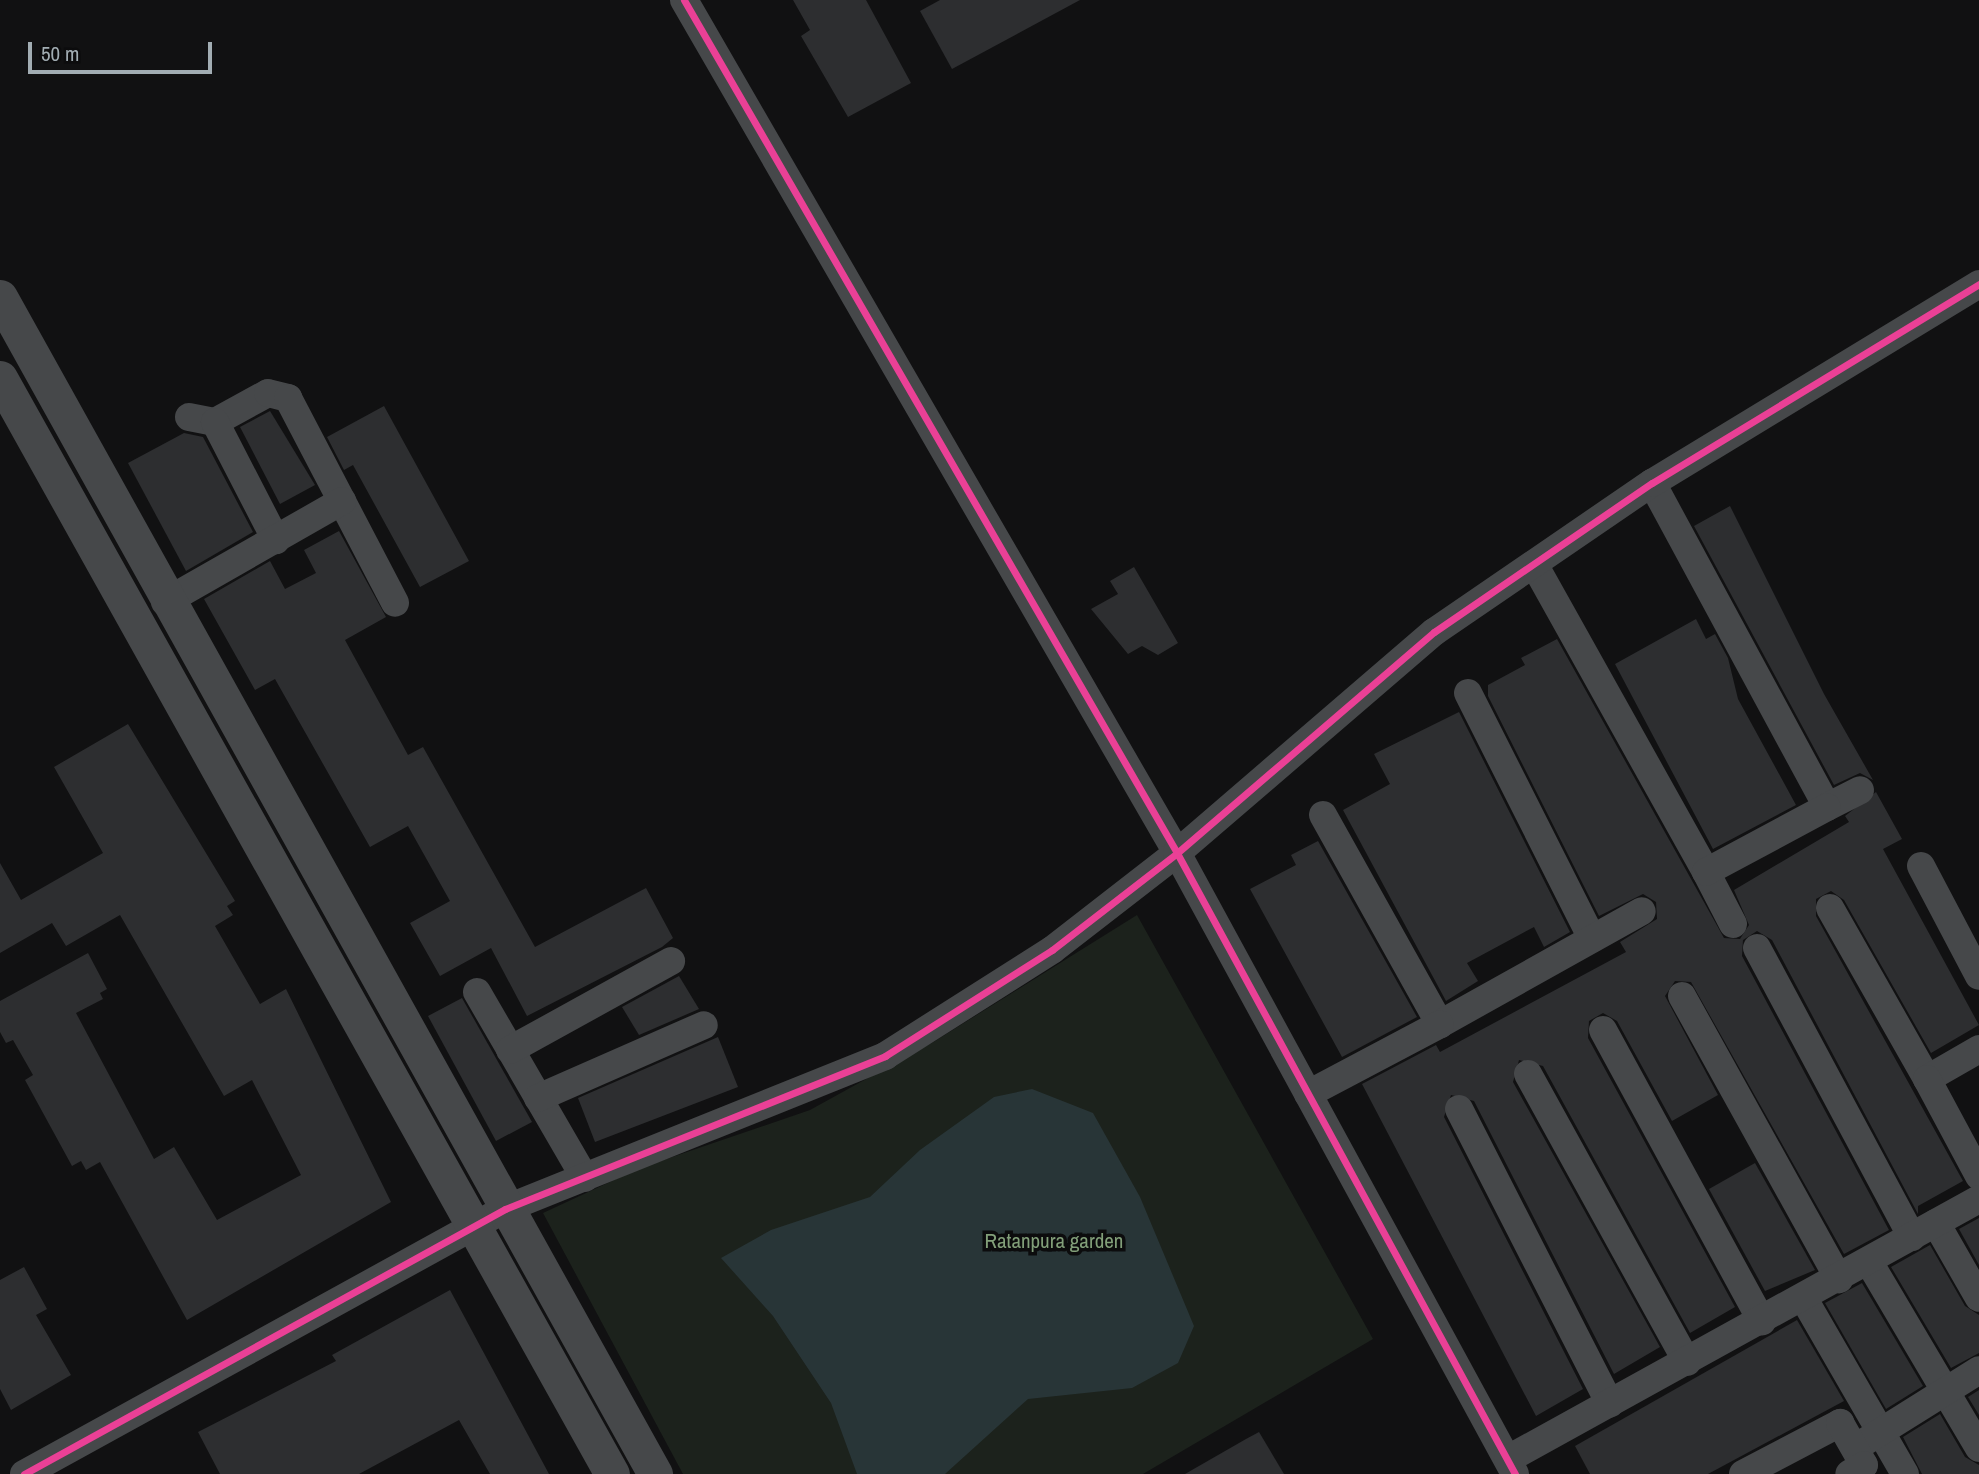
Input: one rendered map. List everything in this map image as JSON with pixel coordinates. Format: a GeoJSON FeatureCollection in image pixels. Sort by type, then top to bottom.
{"type":"FeatureCollection","features":[{"type":"Feature","properties":{"kind":"street"},"geometry":{"type":"LineString","coordinates":[[684,0],[1177,853],[1511,1467],[1610,1404],[1804,1299],[1979,1199]]}},
{"type":"Feature","properties":{"kind":"street"},"geometry":{"type":"LineString","coordinates":[[24,1474],[505,1209],[885,1056],[1052,950],[1177,853],[1434,632],[1652,483],[1979,284]]}},
{"type":"Feature","properties":{"kind":"street"},"geometry":{"type":"LineString","coordinates":[[0,296],[165,601],[655,1474]]}},
{"type":"Feature","properties":{"kind":"street"},"geometry":{"type":"LineString","coordinates":[[0,378],[470,1228],[612,1474]]}},
{"type":"Feature","properties":{"kind":"street"},"geometry":{"type":"LineString","coordinates":[[276,540],[202,420],[279,392],[294,408],[395,603]]}},
{"type":"Feature","properties":{"kind":"street"},"geometry":{"type":"LineString","coordinates":[[1652,483],[1827,807]]}},
{"type":"Feature","properties":{"kind":"street"},"geometry":{"type":"LineString","coordinates":[[165,601],[342,501]]}},
{"type":"Feature","properties":{"kind":"street"},"geometry":{"type":"LineString","coordinates":[[1534,564],[1733,923]]}},
{"type":"Feature","properties":{"kind":"street"},"geometry":{"type":"LineString","coordinates":[[1468,693],[1592,938]]}},
{"type":"Feature","properties":{"kind":"street"},"geometry":{"type":"LineString","coordinates":[[1706,872],[1860,790]]}},
{"type":"Feature","properties":{"kind":"street"},"geometry":{"type":"LineString","coordinates":[[1323,815],[1440,1024]]}},
{"type":"Feature","properties":{"kind":"street"},"geometry":{"type":"LineString","coordinates":[[1921,866],[1979,976]]}},
{"type":"Feature","properties":{"kind":"street"},"geometry":{"type":"LineString","coordinates":[[1830,908],[1979,1176]]}},
{"type":"Feature","properties":{"kind":"street"},"geometry":{"type":"LineString","coordinates":[[1308,1094],[1642,911]]}},
{"type":"Feature","properties":{"kind":"street"},"geometry":{"type":"LineString","coordinates":[[1757,948],[1912,1237]]}},
{"type":"Feature","properties":{"kind":"street"},"geometry":{"type":"LineString","coordinates":[[510,1050],[671,961]]}},
{"type":"Feature","properties":{"kind":"street"},"geometry":{"type":"LineString","coordinates":[[477,992],[585,1178]]}},
{"type":"Feature","properties":{"kind":"street"},"geometry":{"type":"LineString","coordinates":[[1682,996],[1839,1279]]}},
{"type":"Feature","properties":{"kind":"street"},"geometry":{"type":"LineString","coordinates":[[538,1098],[704,1025]]}},
{"type":"Feature","properties":{"kind":"street"},"geometry":{"type":"LineString","coordinates":[[1603,1030],[1762,1322]]}},
{"type":"Feature","properties":{"kind":"street"},"geometry":{"type":"LineString","coordinates":[[1927,1079],[1979,1049]]}},
{"type":"Feature","properties":{"kind":"street"},"geometry":{"type":"LineString","coordinates":[[1528,1074],[1687,1362]]}},
{"type":"Feature","properties":{"kind":"street"},"geometry":{"type":"LineString","coordinates":[[1459,1110],[1610,1404]]}},
{"type":"Feature","properties":{"kind":"street"},"geometry":{"type":"LineString","coordinates":[[1936,1223],[1979,1298]]}},
{"type":"Feature","properties":{"kind":"street"},"geometry":{"type":"LineString","coordinates":[[1868,1262],[1979,1448]]}},
{"type":"Feature","properties":{"kind":"street"},"geometry":{"type":"LineString","coordinates":[[1804,1299],[1905,1474]]}},
{"type":"Feature","properties":{"kind":"street"},"geometry":{"type":"LineString","coordinates":[[1742,1474],[1840,1423],[1852,1461],[1881,1432],[1979,1370]]}},
{"type":"Feature","properties":{"kind":"green space","name":"Ratanpura garden"},"geometry":{"type":"Polygon","coordinates":[[[1137,915],[1373,1339],[1143,1474],[683,1474],[543,1213],[640,1168],[810,1110],[935,1041],[1137,915]]]}},
{"type":"Feature","properties":{"kind":"shaded area"},"geometry":{"type":"Polygon","coordinates":[[[1032,1089],[1093,1113],[1140,1197],[1194,1326],[1178,1363],[1132,1388],[1028,1399],[945,1474],[857,1474],[831,1403],[773,1316],[721,1258],[771,1230],[870,1197],[920,1150],[994,1097],[1032,1089]]]}},
{"type":"Feature","properties":{"kind":"building"},"geometry":{"type":"Polygon","coordinates":[[[793,0],[866,0],[911,83],[848,117],[801,36],[810,30],[793,0]]]}},
{"type":"Feature","properties":{"kind":"building"},"geometry":{"type":"Polygon","coordinates":[[[940,0],[1080,0],[952,69],[920,11],[940,0]]]}},
{"type":"Feature","properties":{"kind":"building"},"geometry":{"type":"Polygon","coordinates":[[[384,406],[469,561],[420,587],[353,465],[344,470],[327,437],[384,406]]]}},
{"type":"Feature","properties":{"kind":"building"},"geometry":{"type":"Polygon","coordinates":[[[270,411],[315,485],[280,504],[240,427],[270,411]]]}},
{"type":"Feature","properties":{"kind":"building"},"geometry":{"type":"Polygon","coordinates":[[[184,433],[203,437],[253,532],[186,571],[128,463],[184,433]]]}},
{"type":"Feature","properties":{"kind":"building"},"geometry":{"type":"Polygon","coordinates":[[[1730,506],[1824,694],[1873,780],[1860,773],[1834,785],[1694,526],[1730,506]]]}},
{"type":"Feature","properties":{"kind":"building"},"geometry":{"type":"Polygon","coordinates":[[[339,531],[386,617],[345,640],[408,755],[423,747],[535,947],[646,888],[673,938],[662,947],[527,1016],[491,948],[440,976],[410,923],[450,901],[408,826],[370,847],[275,679],[255,690],[204,599],[270,561],[285,589],[316,573],[304,550],[339,531]]]}},
{"type":"Feature","properties":{"kind":"building"},"geometry":{"type":"Polygon","coordinates":[[[1134,567],[1178,643],[1158,655],[1142,646],[1128,654],[1091,609],[1118,594],[1110,581],[1134,567]]]}},
{"type":"Feature","properties":{"kind":"building"},"geometry":{"type":"Polygon","coordinates":[[[1696,619],[1706,639],[1715,634],[1728,658],[1738,699],[1796,805],[1713,849],[1615,664],[1696,619]]]}},
{"type":"Feature","properties":{"kind":"building"},"geometry":{"type":"Polygon","coordinates":[[[1557,639],[1724,938],[1740,939],[1749,925],[1734,890],[1849,822],[1845,816],[1876,792],[1902,839],[1883,849],[1979,1025],[1931,1053],[1844,900],[1831,891],[1816,899],[1816,916],[1963,1181],[1918,1206],[1918,1214],[1772,940],[1757,931],[1743,940],[1742,956],[1889,1230],[1844,1254],[1691,982],[1675,981],[1665,996],[1718,1095],[1672,1121],[1617,1021],[1603,1013],[1589,1021],[1588,1038],[1735,1307],[1690,1333],[1543,1066],[1519,1060],[1513,1082],[1660,1347],[1614,1374],[1474,1101],[1451,1095],[1444,1117],[1583,1389],[1536,1416],[1362,1084],[1436,1045],[1440,1052],[1626,952],[1620,942],[1657,919],[1656,902],[1643,894],[1599,916],[1488,696],[1488,685],[1525,665],[1521,658],[1557,639]]]}},
{"type":"Feature","properties":{"kind":"building"},"geometry":{"type":"Polygon","coordinates":[[[1459,712],[1570,932],[1544,947],[1534,927],[1467,963],[1478,981],[1446,1001],[1343,810],[1390,784],[1374,754],[1459,712]]]}},
{"type":"Feature","properties":{"kind":"building"},"geometry":{"type":"Polygon","coordinates":[[[128,724],[235,901],[227,906],[233,915],[215,926],[260,1004],[286,989],[391,1202],[187,1320],[100,1162],[86,1170],[81,1161],[72,1166],[25,1080],[33,1075],[13,1040],[6,1043],[0,1032],[0,1001],[88,953],[107,989],[100,993],[103,999],[76,1013],[154,1159],[174,1147],[217,1220],[301,1175],[252,1080],[224,1096],[120,915],[66,946],[52,923],[0,953],[0,863],[21,900],[103,853],[54,767],[128,724]]]}},
{"type":"Feature","properties":{"kind":"building"},"geometry":{"type":"Polygon","coordinates":[[[1318,841],[1417,1017],[1342,1057],[1250,889],[1296,865],[1291,855],[1318,841]]]}},
{"type":"Feature","properties":{"kind":"building"},"geometry":{"type":"Polygon","coordinates":[[[679,976],[699,1009],[639,1035],[622,1007],[679,976]]]}},
{"type":"Feature","properties":{"kind":"building"},"geometry":{"type":"Polygon","coordinates":[[[462,998],[532,1122],[496,1141],[428,1016],[462,998]]]}},
{"type":"Feature","properties":{"kind":"building"},"geometry":{"type":"Polygon","coordinates":[[[718,1037],[738,1087],[595,1142],[578,1098],[718,1037]]]}},
{"type":"Feature","properties":{"kind":"building"},"geometry":{"type":"Polygon","coordinates":[[[1755,1163],[1815,1270],[1765,1291],[1709,1189],[1755,1163]]]}},
{"type":"Feature","properties":{"kind":"building"},"geometry":{"type":"Polygon","coordinates":[[[1979,1218],[1979,1265],[1959,1229],[1979,1218]]]}},
{"type":"Feature","properties":{"kind":"building"},"geometry":{"type":"Polygon","coordinates":[[[1930,1245],[1965,1306],[1979,1315],[1979,1353],[1951,1368],[1891,1267],[1930,1245]]]}},
{"type":"Feature","properties":{"kind":"building"},"geometry":{"type":"Polygon","coordinates":[[[24,1267],[47,1309],[36,1315],[71,1375],[11,1410],[0,1389],[0,1280],[24,1267]]]}},
{"type":"Feature","properties":{"kind":"building"},"geometry":{"type":"Polygon","coordinates":[[[1862,1283],[1923,1386],[1886,1409],[1825,1303],[1862,1283]]]}},
{"type":"Feature","properties":{"kind":"building"},"geometry":{"type":"Polygon","coordinates":[[[450,1290],[549,1474],[490,1474],[459,1420],[359,1474],[220,1474],[198,1432],[336,1361],[332,1355],[450,1290]]]}},
{"type":"Feature","properties":{"kind":"building"},"geometry":{"type":"Polygon","coordinates":[[[1797,1320],[1844,1401],[1708,1474],[1590,1474],[1575,1446],[1797,1320]]]}},
{"type":"Feature","properties":{"kind":"building"},"geometry":{"type":"Polygon","coordinates":[[[1979,1390],[1979,1415],[1968,1397],[1979,1390]]]}},
{"type":"Feature","properties":{"kind":"building"},"geometry":{"type":"Polygon","coordinates":[[[1940,1414],[1965,1457],[1979,1465],[1979,1474],[1922,1474],[1903,1437],[1940,1414]]]}},
{"type":"Feature","properties":{"kind":"building"},"geometry":{"type":"Polygon","coordinates":[[[1259,1432],[1284,1474],[1185,1474],[1246,1439],[1259,1432]]]}},
{"type":"Feature","properties":{"kind":"cycle path"},"geometry":{"type":"LineString","coordinates":[[684,0],[1177,853],[1515,1474]]}},
{"type":"Feature","properties":{"kind":"cycle path"},"geometry":{"type":"LineString","coordinates":[[24,1474],[505,1209],[885,1056],[1052,950],[1177,853],[1434,632],[1652,483],[1979,284]]}}]}
